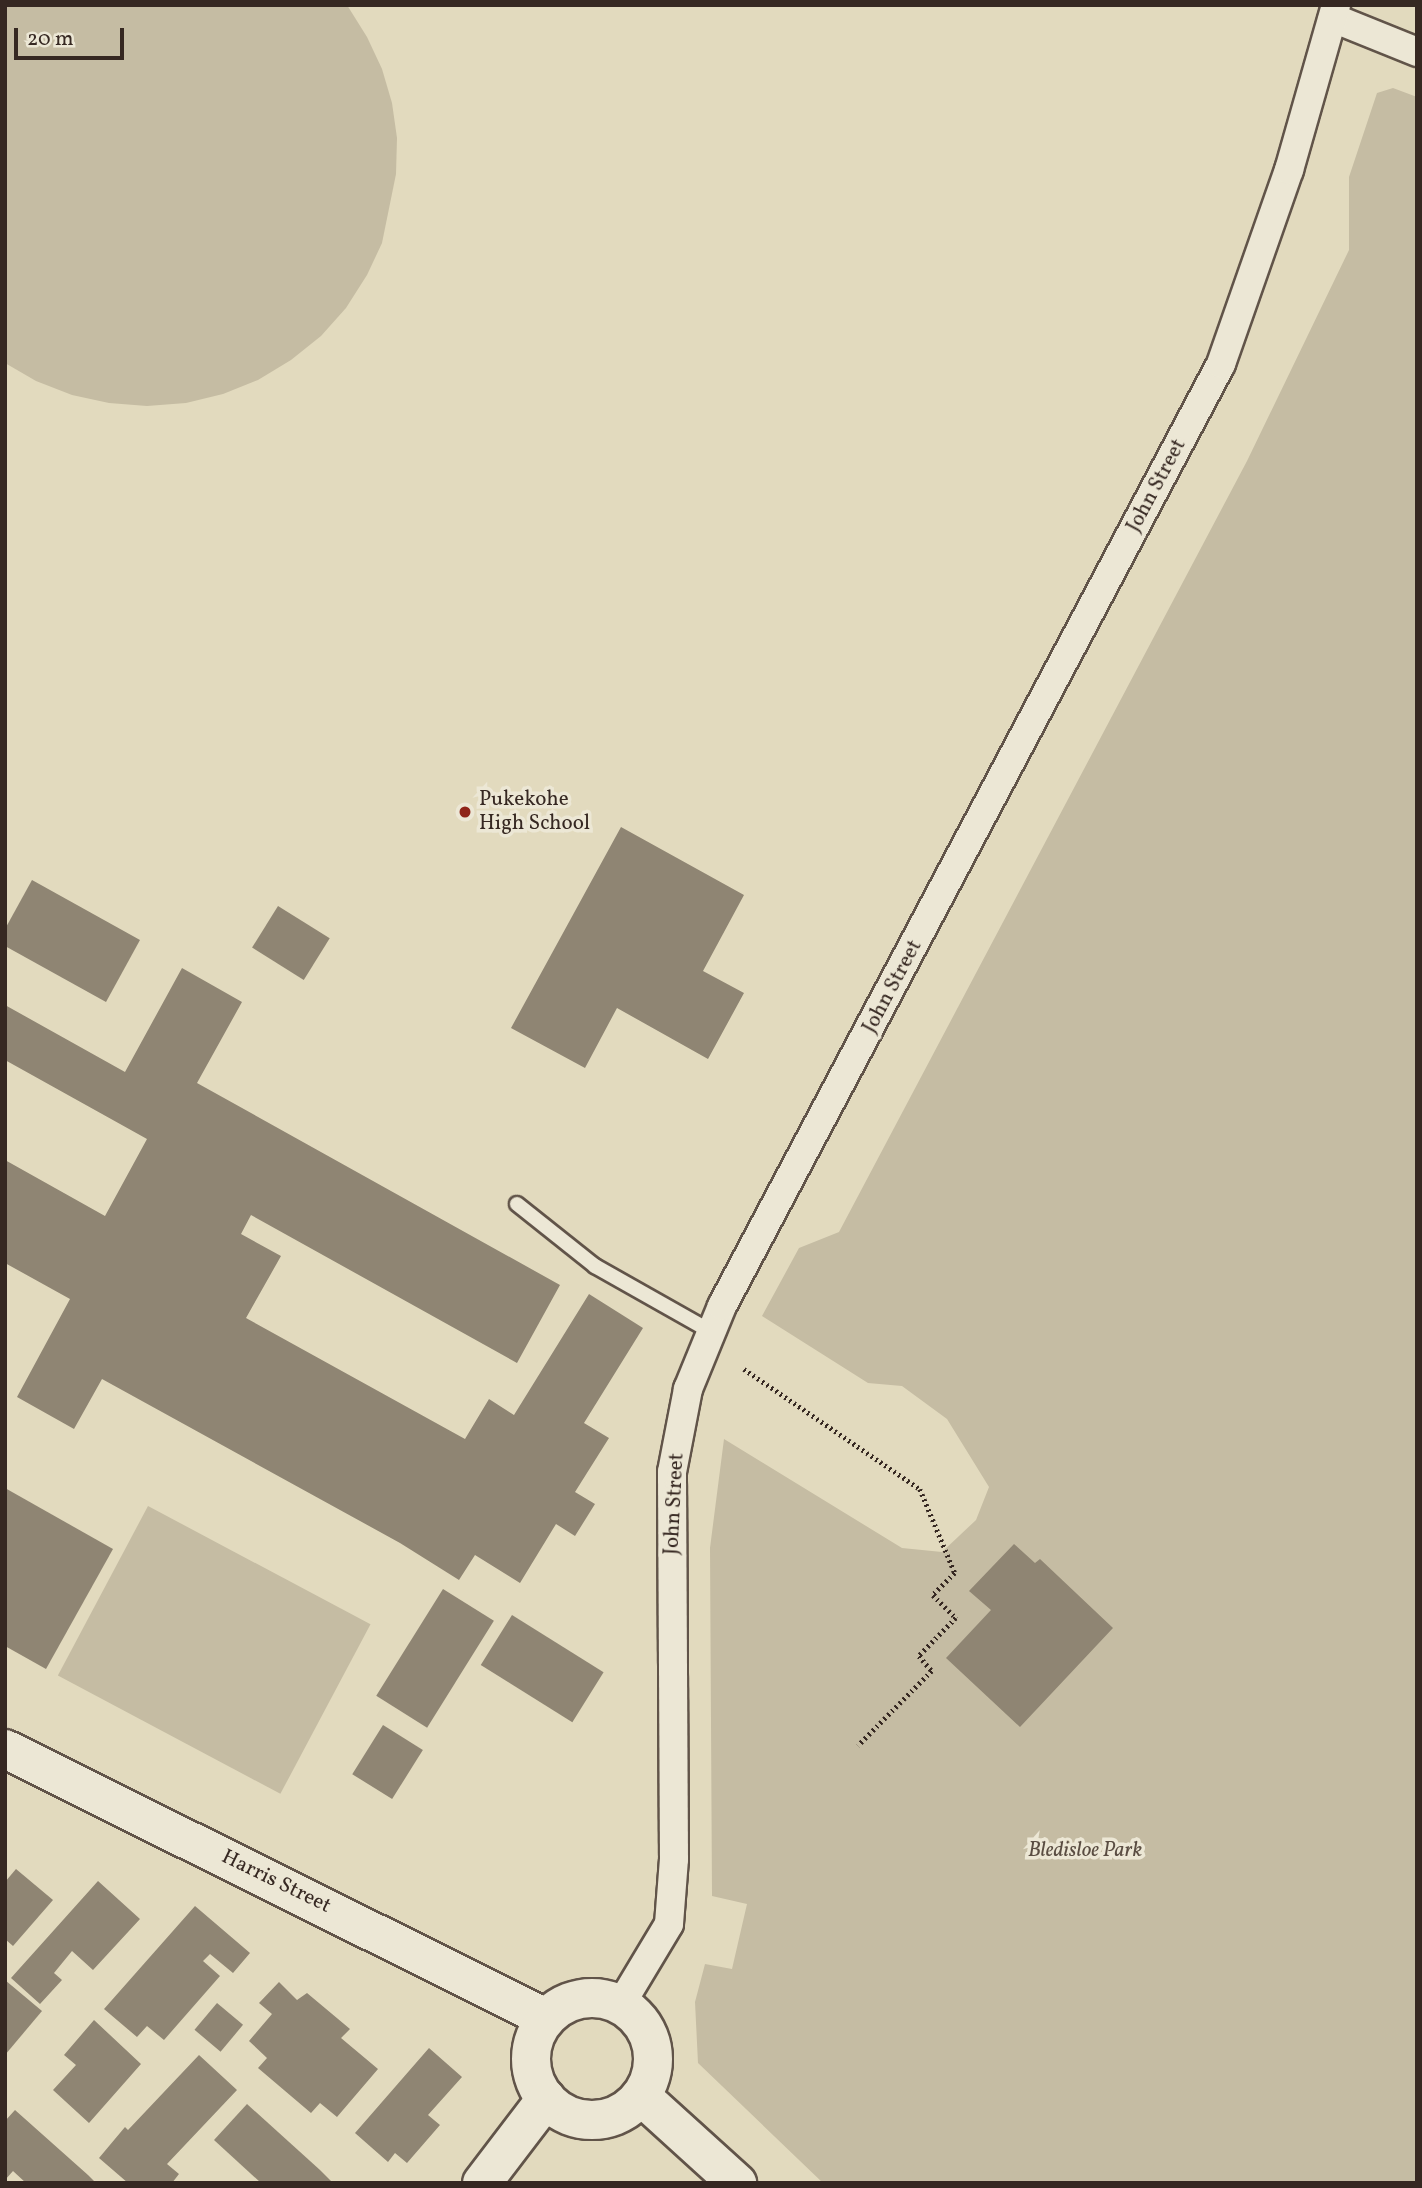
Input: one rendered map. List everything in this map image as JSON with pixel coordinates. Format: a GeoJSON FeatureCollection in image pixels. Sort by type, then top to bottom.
{"type":"FeatureCollection","features":[{"type":"Feature","properties":{"kind":"street"},"geometry":{"type":"LineString","coordinates":[[1334,12],[1417,52]]}},
{"type":"Feature","properties":{"kind":"street","name":"John Street"},"geometry":{"type":"LineString","coordinates":[[621,2004],[669,1924],[674,1859],[672,1472],[688,1389],[710,1331],[1221,364],[1289,170],[1334,12]]}},
{"type":"Feature","properties":{"kind":"street","name":"Harris Street"},"geometry":{"type":"LineString","coordinates":[[5,1749],[546,2018]]}},
{"type":"Feature","properties":{"kind":"street"},"geometry":{"type":"LineString","coordinates":[[596,1998],[621,2004],[633,2013],[647,2030],[653,2050],[653,2071],[640,2096],[629,2108],[609,2119],[586,2120],[564,2113],[546,2099],[535,2080],[531,2059],[535,2037],[546,2018],[561,2006],[578,1999],[596,1998]]}},
{"type":"Feature","properties":{"kind":"street"},"geometry":{"type":"LineString","coordinates":[[640,2096],[737,2183]]}},
{"type":"Feature","properties":{"kind":"street"},"geometry":{"type":"LineString","coordinates":[[482,2183],[546,2099]]}},
{"type":"Feature","properties":{"kind":"lane"},"geometry":{"type":"LineString","coordinates":[[517,1205],[595,1266],[710,1331]]}},
{"type":"Feature","properties":{"kind":"path"},"geometry":{"type":"LineString","coordinates":[[744,1369],[920,1489],[955,1573],[933,1595],[956,1618],[919,1656],[932,1671],[859,1746]]}},
{"type":"Feature","properties":{"kind":"green space"},"geometry":{"type":"Polygon","coordinates":[[[5,5],[347,5],[367,37],[382,69],[392,103],[397,138],[396,174],[382,243],[367,275],[346,308],[321,336],[291,360],[258,380],[223,394],[186,403],[147,406],[109,403],[72,395],[36,381],[5,363],[5,5]]]}},
{"type":"Feature","properties":{"kind":"green space","name":"Bledisloe Park"},"geometry":{"type":"Polygon","coordinates":[[[1393,88],[1417,97],[1417,2183],[823,2183],[698,2063],[695,2002],[705,1964],[732,1969],[747,1904],[712,1896],[710,1548],[724,1439],[902,1548],[942,1552],[976,1520],[989,1487],[947,1419],[902,1386],[868,1383],[762,1316],[799,1248],[839,1232],[1247,461],[1349,250],[1349,177],[1377,93],[1393,88]]]}},
{"type":"Feature","properties":{"kind":"green space"},"geometry":{"type":"Polygon","coordinates":[[[148,1506],[371,1624],[280,1794],[58,1676],[148,1506]]]}},
{"type":"Feature","properties":{"kind":"building"},"geometry":{"type":"Polygon","coordinates":[[[621,827],[744,895],[703,971],[744,993],[708,1059],[617,1008],[585,1068],[511,1028],[621,827]]]}},
{"type":"Feature","properties":{"kind":"building"},"geometry":{"type":"Polygon","coordinates":[[[32,880],[140,940],[106,1002],[5,946],[5,929],[32,880]]]}},
{"type":"Feature","properties":{"kind":"building"},"geometry":{"type":"Polygon","coordinates":[[[278,906],[330,938],[304,980],[252,948],[278,906]]]}},
{"type":"Feature","properties":{"kind":"building"},"geometry":{"type":"Polygon","coordinates":[[[182,968],[242,1002],[197,1083],[560,1285],[517,1363],[251,1215],[241,1234],[281,1256],[246,1318],[465,1439],[489,1399],[514,1415],[589,1294],[643,1328],[584,1423],[609,1438],[575,1492],[595,1504],[575,1536],[556,1524],[520,1583],[475,1555],[459,1580],[400,1543],[102,1379],[74,1429],[17,1397],[70,1299],[5,1263],[5,1160],[105,1216],[147,1139],[5,1060],[5,1005],[125,1072],[182,968]]]}},
{"type":"Feature","properties":{"kind":"building"},"geometry":{"type":"Polygon","coordinates":[[[5,1488],[113,1549],[46,1669],[5,1646],[5,1488]]]}},
{"type":"Feature","properties":{"kind":"building"},"geometry":{"type":"Polygon","coordinates":[[[1014,1544],[1035,1563],[1040,1559],[1113,1628],[1020,1727],[946,1658],[991,1610],[969,1591],[1014,1544]]]}},
{"type":"Feature","properties":{"kind":"building"},"geometry":{"type":"Polygon","coordinates":[[[443,1589],[494,1621],[427,1728],[376,1696],[443,1589]]]}},
{"type":"Feature","properties":{"kind":"building"},"geometry":{"type":"Polygon","coordinates":[[[512,1615],[604,1672],[572,1722],[481,1665],[512,1615]]]}},
{"type":"Feature","properties":{"kind":"building"},"geometry":{"type":"Polygon","coordinates":[[[383,1725],[423,1750],[392,1799],[352,1774],[383,1725]]]}},
{"type":"Feature","properties":{"kind":"building"},"geometry":{"type":"Polygon","coordinates":[[[16,1869],[53,1900],[13,1946],[5,1939],[5,1882],[16,1869]]]}},
{"type":"Feature","properties":{"kind":"building"},"geometry":{"type":"Polygon","coordinates":[[[98,1881],[140,1919],[93,1970],[72,1951],[54,1973],[62,1980],[40,2004],[11,1978],[98,1881]]]}},
{"type":"Feature","properties":{"kind":"building"},"geometry":{"type":"Polygon","coordinates":[[[195,1906],[250,1953],[233,1973],[210,1954],[203,1961],[220,1976],[164,2040],[147,2026],[137,2037],[104,2009],[195,1906]]]}},
{"type":"Feature","properties":{"kind":"building"},"geometry":{"type":"Polygon","coordinates":[[[5,1980],[42,2011],[5,2055],[5,1980]]]}},
{"type":"Feature","properties":{"kind":"building"},"geometry":{"type":"Polygon","coordinates":[[[279,1982],[297,2000],[307,1993],[350,2029],[341,2038],[378,2069],[337,2117],[320,2103],[311,2113],[258,2068],[267,2058],[249,2041],[272,2014],[259,2003],[279,1982]]]}},
{"type":"Feature","properties":{"kind":"building"},"geometry":{"type":"Polygon","coordinates":[[[217,2003],[243,2025],[221,2052],[195,2030],[217,2003]]]}},
{"type":"Feature","properties":{"kind":"building"},"geometry":{"type":"Polygon","coordinates":[[[94,2020],[141,2064],[89,2123],[53,2090],[76,2065],[64,2055],[94,2020]]]}},
{"type":"Feature","properties":{"kind":"building"},"geometry":{"type":"Polygon","coordinates":[[[429,2048],[462,2077],[428,2115],[440,2125],[407,2163],[395,2153],[388,2162],[355,2133],[429,2048]]]}},
{"type":"Feature","properties":{"kind":"building"},"geometry":{"type":"Polygon","coordinates":[[[199,2055],[237,2090],[167,2164],[179,2174],[172,2183],[128,2183],[99,2158],[125,2127],[128,2130],[199,2055]]]}},
{"type":"Feature","properties":{"kind":"building"},"geometry":{"type":"Polygon","coordinates":[[[247,2104],[333,2183],[261,2183],[214,2140],[247,2104]]]}},
{"type":"Feature","properties":{"kind":"building"},"geometry":{"type":"Polygon","coordinates":[[[15,2110],[96,2183],[26,2183],[13,2171],[5,2180],[5,2121],[15,2110]]]}},
{"type":"Feature","properties":{"kind":"place","name":"Pukekohe High School"},"geometry":{"type":"Point","coordinates":[465,812]}}]}
